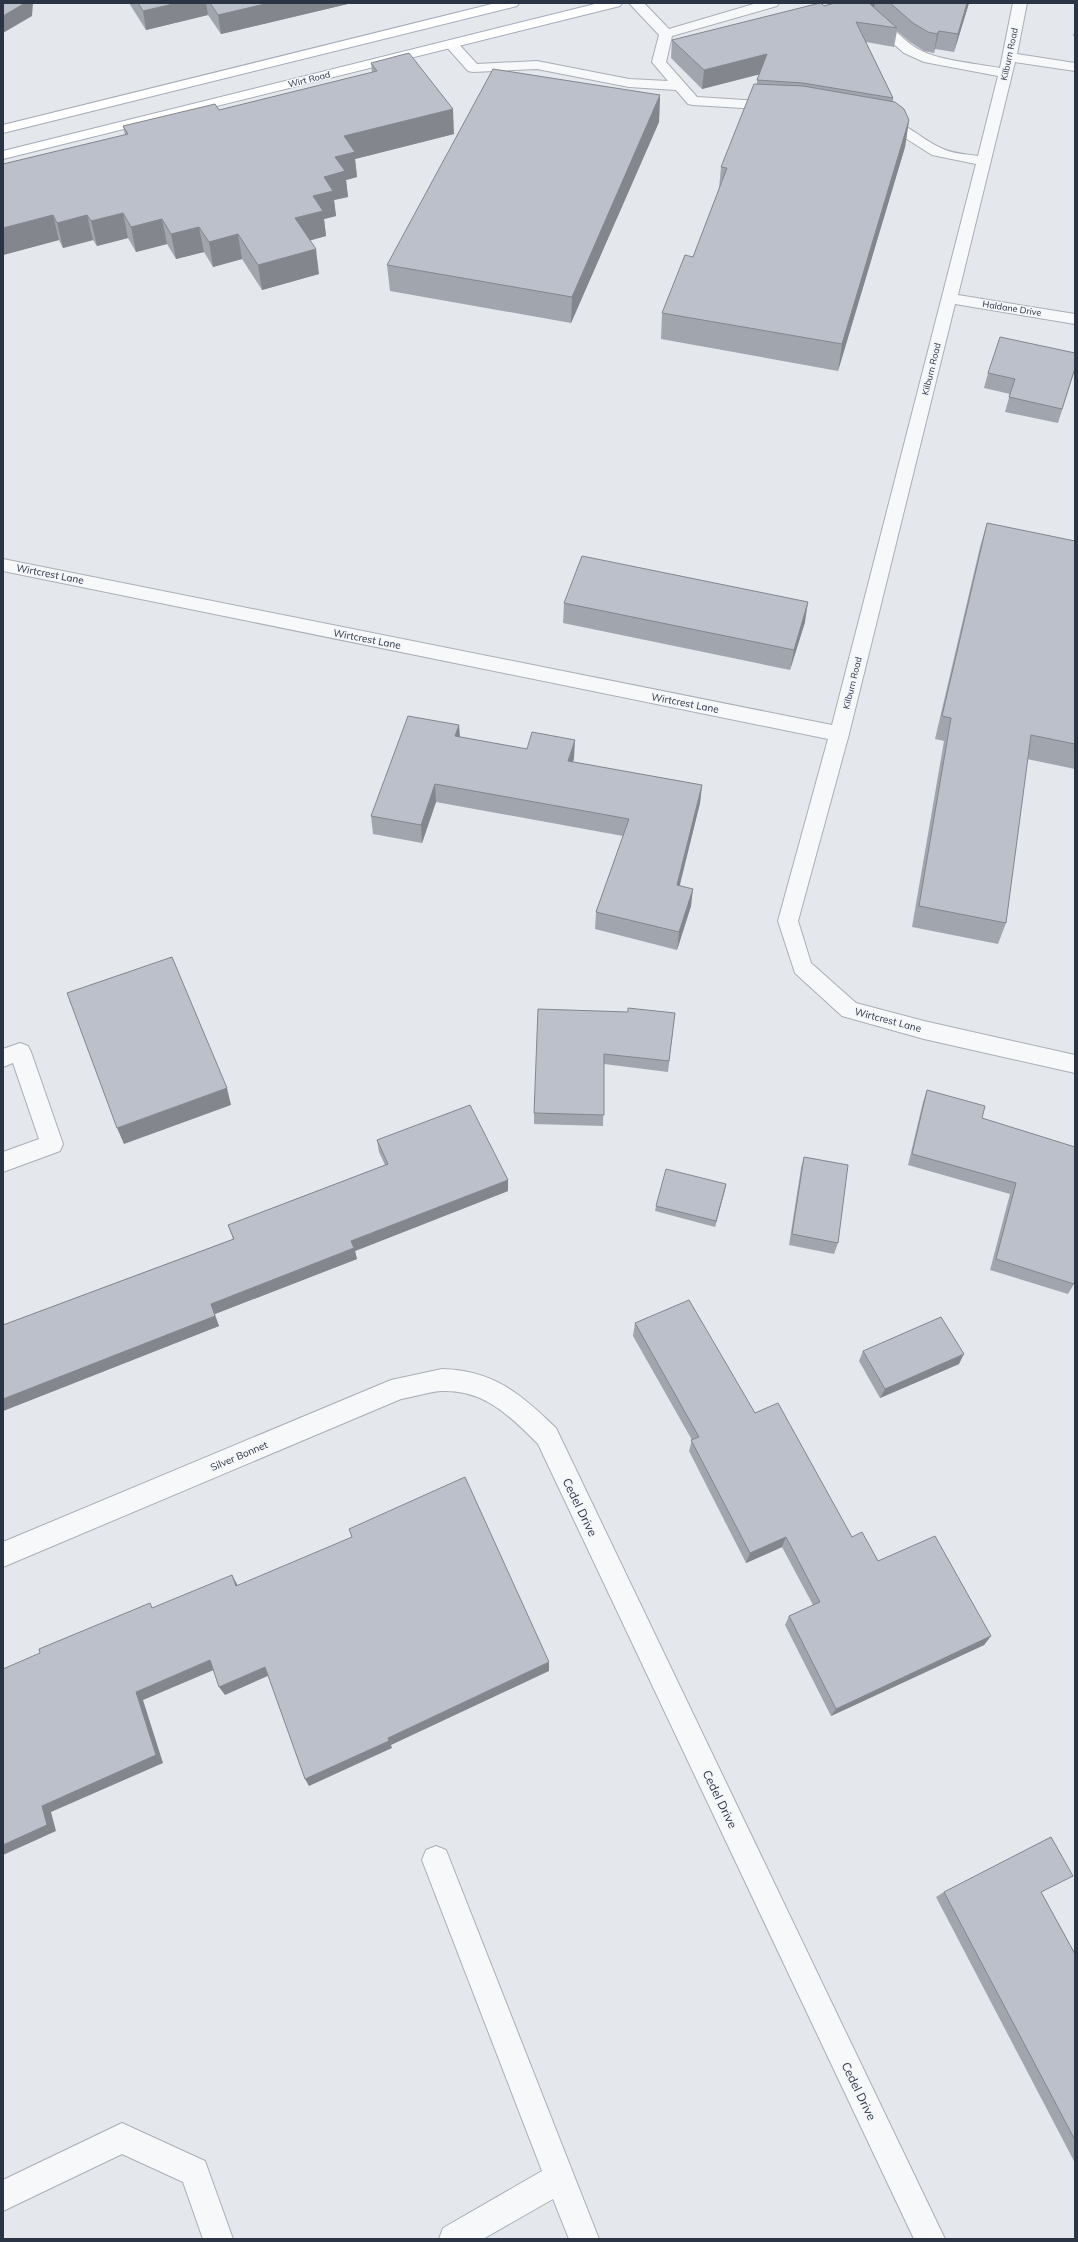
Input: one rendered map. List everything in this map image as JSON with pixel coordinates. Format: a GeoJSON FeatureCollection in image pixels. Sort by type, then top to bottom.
{"type":"FeatureCollection","features":[{"type":"Feature","properties":{"kind":"main road"},"geometry":{"type":"LineString","coordinates":[[3,129],[512,3]]}},
{"type":"Feature","properties":{"kind":"main road","name":"Wirt Road"},"geometry":{"type":"LineString","coordinates":[[3,155],[615,3]]}},
{"type":"Feature","properties":{"kind":"street"},"geometry":{"type":"LineString","coordinates":[[636,3],[666,34]]}},
{"type":"Feature","properties":{"kind":"street"},"geometry":{"type":"LineString","coordinates":[[666,34],[772,3]]}},
{"type":"Feature","properties":{"kind":"street","name":"Kilburn Road"},"geometry":{"type":"LineString","coordinates":[[839,734],[1007,65],[1020,3]]}},
{"type":"Feature","properties":{"kind":"street"},"geometry":{"type":"LineString","coordinates":[[872,19],[909,50],[929,59],[1007,65],[1075,67]]}},
{"type":"Feature","properties":{"kind":"street"},"geometry":{"type":"LineString","coordinates":[[666,34],[659,62],[693,101],[792,107]]}},
{"type":"Feature","properties":{"kind":"street"},"geometry":{"type":"LineString","coordinates":[[451,44],[473,68],[537,65],[629,83],[680,86]]}},
{"type":"Feature","properties":{"kind":"street"},"geometry":{"type":"LineString","coordinates":[[865,118],[895,123],[911,136],[938,152],[983,161]]}},
{"type":"Feature","properties":{"kind":"street","name":"Haldane Drive"},"geometry":{"type":"LineString","coordinates":[[949,298],[1075,319]]}},
{"type":"Feature","properties":{"kind":"street","name":"Wirtcrest Lane"},"geometry":{"type":"LineString","coordinates":[[3,565],[839,734],[788,921],[802,967],[849,1010],[924,1030],[1075,1064]]}},
{"type":"Feature","properties":{"kind":"street"},"geometry":{"type":"LineString","coordinates":[[3,1058],[20,1052],[52,1144],[3,1162]]}},
{"type":"Feature","properties":{"kind":"street","name":"Silver Bonnet"},"geometry":{"type":"LineString","coordinates":[[3,1555],[400,1388],[443,1380],[480,1384]]}},
{"type":"Feature","properties":{"kind":"street","name":"Cedel Drive"},"geometry":{"type":"LineString","coordinates":[[480,1384],[514,1404],[547,1436],[930,2239]]}},
{"type":"Feature","properties":{"kind":"street"},"geometry":{"type":"LineString","coordinates":[[436,1860],[584,2239]]}},
{"type":"Feature","properties":{"kind":"street"},"geometry":{"type":"LineString","coordinates":[[3,2196],[122,2138],[194,2172],[218,2239]]}},
{"type":"Feature","properties":{"kind":"street"},"geometry":{"type":"LineString","coordinates":[[454,2239],[560,2178]]}},
{"type":"Feature","properties":{"kind":"building"},"geometry":{"type":"Polygon","coordinates":[[[3,3],[25,3],[3,16],[3,3]]]}},
{"type":"Feature","properties":{"kind":"building"},"geometry":{"type":"Polygon","coordinates":[[[138,3],[177,3],[143,11],[138,3]]]}},
{"type":"Feature","properties":{"kind":"building"},"geometry":{"type":"Polygon","coordinates":[[[210,3],[269,3],[218,15],[210,3]]]}},
{"type":"Feature","properties":{"kind":"building"},"geometry":{"type":"Polygon","coordinates":[[[821,3],[824,6],[835,3],[869,3],[897,28],[856,22],[893,98],[803,83],[757,80],[767,54],[704,70],[672,40],[821,3]]]}},
{"type":"Feature","properties":{"kind":"building"},"geometry":{"type":"Polygon","coordinates":[[[890,3],[967,3],[958,34],[939,31],[937,34],[928,32],[913,23],[890,3]]]}},
{"type":"Feature","properties":{"kind":"building"},"geometry":{"type":"Polygon","coordinates":[[[409,53],[453,109],[344,136],[355,152],[335,157],[345,171],[324,177],[333,191],[313,196],[323,211],[295,218],[316,249],[258,265],[238,234],[209,242],[199,227],[171,234],[162,219],[131,227],[123,213],[91,221],[87,215],[57,223],[53,215],[3,228],[3,164],[128,134],[123,126],[215,104],[219,110],[377,71],[371,63],[409,53]]]}},
{"type":"Feature","properties":{"kind":"building"},"geometry":{"type":"Polygon","coordinates":[[[493,69],[660,95],[572,297],[387,265],[493,69]]]}},
{"type":"Feature","properties":{"kind":"building"},"geometry":{"type":"Polygon","coordinates":[[[754,84],[803,86],[895,102],[904,109],[909,120],[842,344],[662,313],[685,255],[693,257],[727,168],[721,167],[754,84]]]}},
{"type":"Feature","properties":{"kind":"building"},"geometry":{"type":"Polygon","coordinates":[[[1000,337],[1075,353],[1075,368],[1062,409],[1009,397],[1015,379],[988,373],[1000,337]]]}},
{"type":"Feature","properties":{"kind":"building"},"geometry":{"type":"Polygon","coordinates":[[[987,523],[1075,541],[1075,744],[1031,735],[1006,923],[919,906],[951,718],[942,716],[987,523]]]}},
{"type":"Feature","properties":{"kind":"building"},"geometry":{"type":"Polygon","coordinates":[[[582,556],[808,602],[794,650],[564,603],[582,556]]]}},
{"type":"Feature","properties":{"kind":"building"},"geometry":{"type":"Polygon","coordinates":[[[408,716],[459,725],[455,736],[527,749],[532,732],[575,740],[568,761],[702,785],[677,885],[693,889],[679,932],[596,912],[629,819],[435,784],[421,825],[371,816],[408,716]]]}},
{"type":"Feature","properties":{"kind":"building"},"geometry":{"type":"Polygon","coordinates":[[[172,957],[227,1088],[117,1128],[67,993],[172,957]]]}},
{"type":"Feature","properties":{"kind":"building"},"geometry":{"type":"Polygon","coordinates":[[[628,1008],[675,1013],[669,1061],[604,1054],[604,1115],[534,1113],[538,1009],[628,1012],[628,1008]]]}},
{"type":"Feature","properties":{"kind":"building"},"geometry":{"type":"Polygon","coordinates":[[[927,1090],[985,1106],[982,1118],[1075,1147],[1074,1284],[996,1259],[1016,1183],[912,1154],[927,1090]]]}},
{"type":"Feature","properties":{"kind":"building"},"geometry":{"type":"Polygon","coordinates":[[[470,1105],[508,1180],[351,1241],[354,1248],[211,1304],[215,1316],[3,1399],[3,1325],[234,1239],[228,1225],[388,1164],[377,1140],[470,1105]]]}},
{"type":"Feature","properties":{"kind":"building"},"geometry":{"type":"Polygon","coordinates":[[[804,1157],[848,1165],[838,1243],[792,1234],[804,1157]]]}},
{"type":"Feature","properties":{"kind":"building"},"geometry":{"type":"Polygon","coordinates":[[[666,1169],[726,1184],[716,1221],[656,1206],[666,1169]]]}},
{"type":"Feature","properties":{"kind":"building"},"geometry":{"type":"Polygon","coordinates":[[[689,1300],[755,1413],[778,1403],[852,1537],[862,1532],[878,1561],[935,1536],[991,1636],[836,1709],[789,1616],[820,1602],[786,1537],[750,1553],[691,1440],[699,1437],[635,1323],[689,1300]]]}},
{"type":"Feature","properties":{"kind":"building"},"geometry":{"type":"Polygon","coordinates":[[[941,1317],[964,1354],[885,1389],[863,1351],[941,1317]]]}},
{"type":"Feature","properties":{"kind":"building"},"geometry":{"type":"Polygon","coordinates":[[[465,1477],[549,1662],[388,1738],[389,1741],[305,1779],[265,1667],[219,1687],[210,1660],[136,1692],[156,1755],[42,1806],[47,1825],[3,1845],[3,1669],[40,1653],[39,1649],[150,1603],[152,1608],[232,1575],[236,1586],[352,1537],[349,1529],[465,1477]]]}},
{"type":"Feature","properties":{"kind":"building"},"geometry":{"type":"Polygon","coordinates":[[[1051,1837],[1073,1876],[1041,1892],[1075,1954],[1075,2140],[944,1892],[1051,1837]]]}}]}
